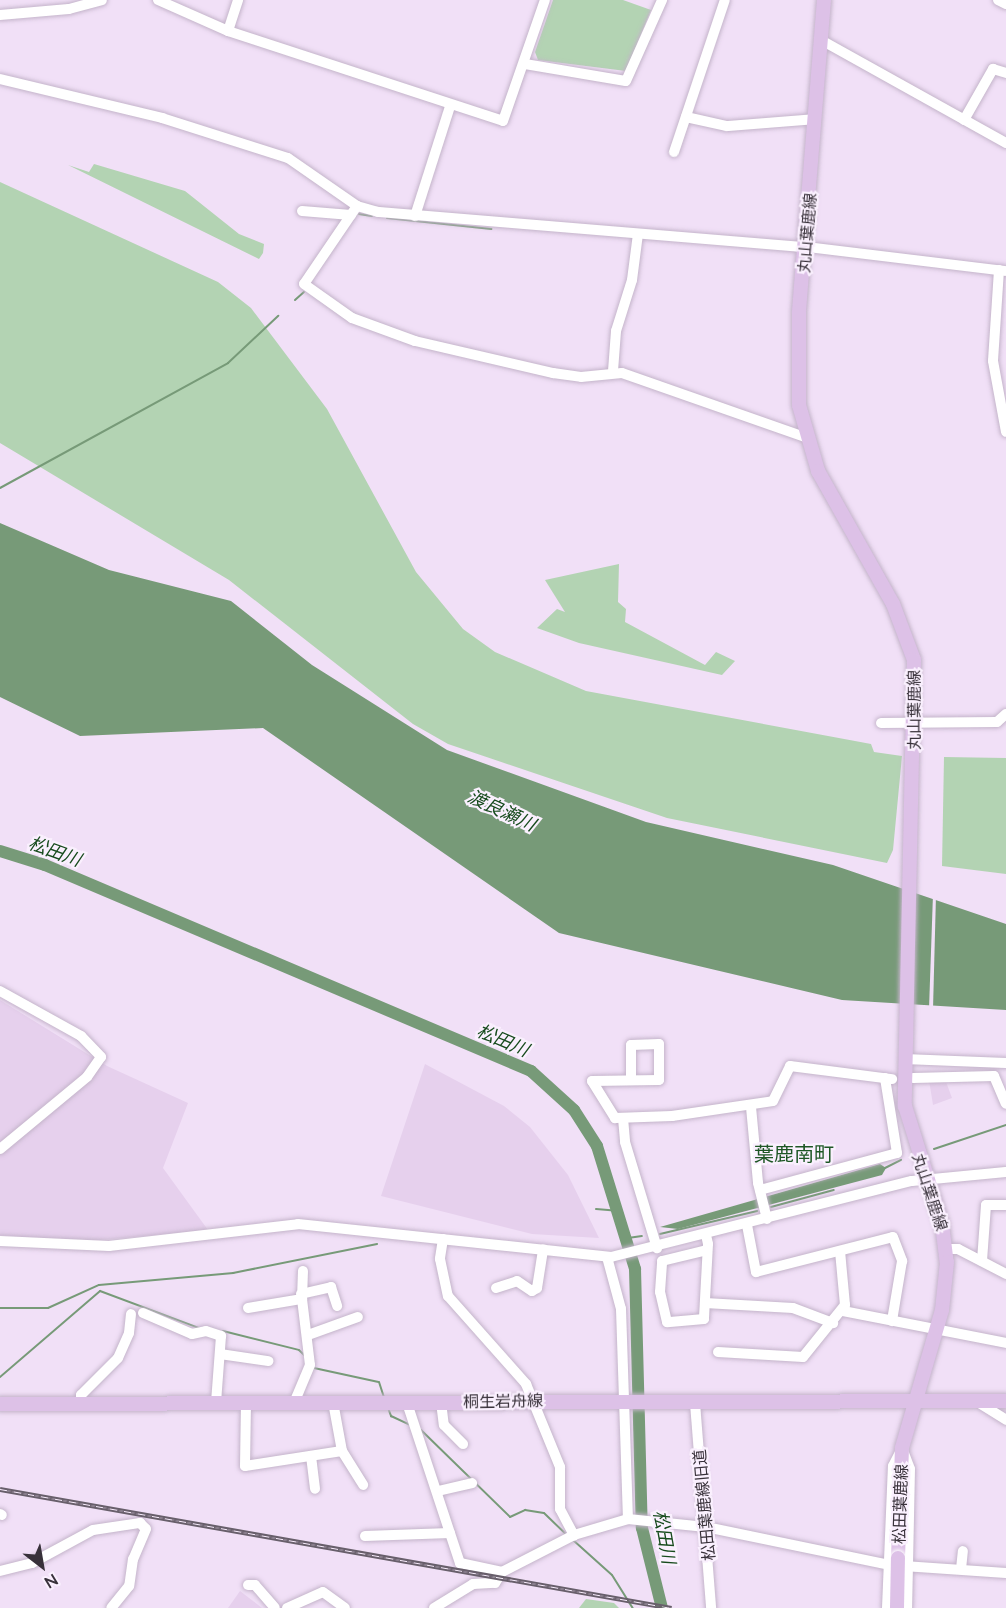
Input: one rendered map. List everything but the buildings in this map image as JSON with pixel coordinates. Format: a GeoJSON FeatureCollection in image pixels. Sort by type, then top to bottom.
{"type":"FeatureCollection","features":[{"type":"Feature","properties":{"kind":"main road","name":"丸山葉鹿線"},"geometry":{"type":"LineString","coordinates":[[824,0],[798,383],[806,437],[822,479],[908,635],[915,674],[904,1054],[907,1120],[927,1179],[946,1249],[936,1330],[914,1401]]}},
{"type":"Feature","properties":{"kind":"main road","name":"桐生岩舟線"},"geometry":{"type":"LineString","coordinates":[[0,1404],[407,1403],[534,1400],[627,1402],[1006,1401]]}},
{"type":"Feature","properties":{"kind":"main road","name":"松田葉鹿線"},"geometry":{"type":"LineString","coordinates":[[897,1608],[902,1448],[914,1401]]}},
{"type":"Feature","properties":{"kind":"street"},"geometry":{"type":"LineString","coordinates":[[0,15],[69,9],[102,0]]}},
{"type":"Feature","properties":{"kind":"street"},"geometry":{"type":"LineString","coordinates":[[158,0],[228,30],[450,106],[502,121],[525,64],[545,0]]}},
{"type":"Feature","properties":{"kind":"street"},"geometry":{"type":"LineString","coordinates":[[228,30],[238,0]]}},
{"type":"Feature","properties":{"kind":"street"},"geometry":{"type":"LineString","coordinates":[[525,64],[626,81],[662,0]]}},
{"type":"Feature","properties":{"kind":"street"},"geometry":{"type":"LineString","coordinates":[[674,152],[725,0]]}},
{"type":"Feature","properties":{"kind":"street"},"geometry":{"type":"LineString","coordinates":[[998,0],[1006,4]]}},
{"type":"Feature","properties":{"kind":"street"},"geometry":{"type":"LineString","coordinates":[[820,40],[1006,143]]}},
{"type":"Feature","properties":{"kind":"street"},"geometry":{"type":"LineString","coordinates":[[964,120],[993,69],[1006,73]]}},
{"type":"Feature","properties":{"kind":"street"},"geometry":{"type":"LineString","coordinates":[[0,79],[162,118],[288,158],[354,210]]}},
{"type":"Feature","properties":{"kind":"street"},"geometry":{"type":"LineString","coordinates":[[415,216],[450,106]]}},
{"type":"Feature","properties":{"kind":"street"},"geometry":{"type":"LineString","coordinates":[[686,117],[727,126],[815,119]]}},
{"type":"Feature","properties":{"kind":"street"},"geometry":{"type":"LineString","coordinates":[[354,210],[304,284],[347,315],[415,341],[553,373],[581,377],[613,371],[806,437]]}},
{"type":"Feature","properties":{"kind":"street"},"geometry":{"type":"LineString","coordinates":[[302,211],[354,210],[807,247],[1003,270],[993,361],[1006,432]]}},
{"type":"Feature","properties":{"kind":"street"},"geometry":{"type":"LineString","coordinates":[[613,371],[616,332],[632,280],[638,234]]}},
{"type":"Feature","properties":{"kind":"street"},"geometry":{"type":"LineString","coordinates":[[881,723],[915,727],[1000,722],[1006,714]]}},
{"type":"Feature","properties":{"kind":"street"},"geometry":{"type":"LineString","coordinates":[[0,991],[81,1036],[101,1056],[87,1077],[0,1149]]}},
{"type":"Feature","properties":{"kind":"street"},"geometry":{"type":"LineString","coordinates":[[904,1054],[1006,1063]]}},
{"type":"Feature","properties":{"kind":"street"},"geometry":{"type":"LineString","coordinates":[[631,1080],[592,1081],[609,1113],[622,1118],[751,1107],[773,1101],[790,1066],[888,1078],[897,1153],[760,1193]]}},
{"type":"Feature","properties":{"kind":"street"},"geometry":{"type":"LineString","coordinates":[[913,1078],[994,1076],[1006,1104]]}},
{"type":"Feature","properties":{"kind":"street"},"geometry":{"type":"LineString","coordinates":[[751,1107],[760,1193],[767,1219]]}},
{"type":"Feature","properties":{"kind":"street"},"geometry":{"type":"LineString","coordinates":[[622,1118],[624,1142],[652,1250]]}},
{"type":"Feature","properties":{"kind":"street"},"geometry":{"type":"LineString","coordinates":[[0,1241],[109,1246],[298,1224],[609,1257],[652,1250],[927,1179],[1006,1172]]}},
{"type":"Feature","properties":{"kind":"street"},"geometry":{"type":"LineString","coordinates":[[982,1261],[986,1205],[1006,1205]]}},
{"type":"Feature","properties":{"kind":"street"},"geometry":{"type":"LineString","coordinates":[[747,1225],[756,1272],[895,1239],[902,1261],[892,1321]]}},
{"type":"Feature","properties":{"kind":"street"},"geometry":{"type":"LineString","coordinates":[[706,1235],[707,1250],[705,1303],[701,1321],[668,1322],[661,1263],[707,1250]]}},
{"type":"Feature","properties":{"kind":"street"},"geometry":{"type":"LineString","coordinates":[[443,1239],[440,1259],[452,1303],[526,1384],[534,1400],[560,1467],[562,1518],[574,1535]]}},
{"type":"Feature","properties":{"kind":"street"},"geometry":{"type":"LineString","coordinates":[[496,1288],[517,1281],[532,1291],[537,1288],[543,1249]]}},
{"type":"Feature","properties":{"kind":"street"},"geometry":{"type":"LineString","coordinates":[[946,1249],[982,1261],[1006,1274]]}},
{"type":"Feature","properties":{"kind":"street"},"geometry":{"type":"LineString","coordinates":[[718,1352],[800,1358],[843,1311],[847,1279],[840,1251]]}},
{"type":"Feature","properties":{"kind":"street"},"geometry":{"type":"LineString","coordinates":[[609,1257],[621,1309],[631,1519]]}},
{"type":"Feature","properties":{"kind":"street"},"geometry":{"type":"LineString","coordinates":[[294,1403],[310,1365],[302,1296],[303,1271]]}},
{"type":"Feature","properties":{"kind":"street"},"geometry":{"type":"LineString","coordinates":[[248,1308],[331,1287],[337,1306]]}},
{"type":"Feature","properties":{"kind":"street"},"geometry":{"type":"LineString","coordinates":[[705,1303],[793,1308],[834,1323]]}},
{"type":"Feature","properties":{"kind":"street"},"geometry":{"type":"LineString","coordinates":[[843,1311],[1006,1343]]}},
{"type":"Feature","properties":{"kind":"street"},"geometry":{"type":"LineString","coordinates":[[143,1313],[192,1334],[206,1331],[221,1336],[216,1403]]}},
{"type":"Feature","properties":{"kind":"street"},"geometry":{"type":"LineString","coordinates":[[81,1403],[81,1395],[117,1358],[129,1334],[131,1314]]}},
{"type":"Feature","properties":{"kind":"street"},"geometry":{"type":"LineString","coordinates":[[308,1335],[358,1317]]}},
{"type":"Feature","properties":{"kind":"street"},"geometry":{"type":"LineString","coordinates":[[220,1354],[268,1361]]}},
{"type":"Feature","properties":{"kind":"street"},"geometry":{"type":"LineString","coordinates":[[976,1401],[1006,1420]]}},
{"type":"Feature","properties":{"kind":"street"},"geometry":{"type":"LineString","coordinates":[[333,1402],[342,1451],[363,1485]]}},
{"type":"Feature","properties":{"kind":"street"},"geometry":{"type":"LineString","coordinates":[[441,1402],[444,1425],[463,1444]]}},
{"type":"Feature","properties":{"kind":"street","name":"松田葉鹿線旧道"},"geometry":{"type":"LineString","coordinates":[[695,1402],[711,1608]]}},
{"type":"Feature","properties":{"kind":"street"},"geometry":{"type":"LineString","coordinates":[[246,1403],[245,1466],[342,1451]]}},
{"type":"Feature","properties":{"kind":"street"},"geometry":{"type":"LineString","coordinates":[[407,1403],[461,1565],[502,1572]]}},
{"type":"Feature","properties":{"kind":"street"},"geometry":{"type":"LineString","coordinates":[[311,1456],[315,1489]]}},
{"type":"Feature","properties":{"kind":"street"},"geometry":{"type":"LineString","coordinates":[[438,1491],[472,1483]]}},
{"type":"Feature","properties":{"kind":"street"},"geometry":{"type":"LineString","coordinates":[[434,1608],[473,1584],[495,1582],[502,1572],[574,1535],[631,1519],[706,1527],[898,1563],[1006,1573]]}},
{"type":"Feature","properties":{"kind":"street"},"geometry":{"type":"LineString","coordinates":[[0,1571],[32,1563],[93,1530],[140,1523],[146,1529],[133,1559],[129,1586],[111,1608]]}},
{"type":"Feature","properties":{"kind":"street"},"geometry":{"type":"LineString","coordinates":[[365,1536],[450,1533]]}},
{"type":"Feature","properties":{"kind":"street"},"geometry":{"type":"LineString","coordinates":[[961,1569],[963,1551]]}},
{"type":"Feature","properties":{"kind":"street"},"geometry":{"type":"LineString","coordinates":[[888,1608],[898,1563]]}},
{"type":"Feature","properties":{"kind":"street"},"geometry":{"type":"LineString","coordinates":[[898,1563],[907,1608]]}},
{"type":"Feature","properties":{"kind":"street"},"geometry":{"type":"LineString","coordinates":[[248,1585],[255,1585],[275,1608]]}},
{"type":"Feature","properties":{"kind":"street"},"geometry":{"type":"LineString","coordinates":[[287,1608],[323,1592],[345,1608]]}},
{"type":"Feature","properties":{"kind":"shaded area"},"geometry":{"type":"Polygon","coordinates":[[[553,0],[623,0],[651,10],[626,71],[538,60],[535,52],[553,0]]]}},
{"type":"Feature","properties":{"kind":"shaded area"},"geometry":{"type":"Polygon","coordinates":[[[94,164],[185,191],[239,234],[264,244],[263,253],[259,259],[68,165],[89,172],[94,164]]]}},
{"type":"Feature","properties":{"kind":"shaded area"},"geometry":{"type":"Polygon","coordinates":[[[0,182],[218,282],[251,308],[327,409],[416,572],[463,629],[495,652],[586,691],[871,744],[874,752],[902,756],[893,850],[887,863],[667,818],[448,744],[413,724],[229,580],[0,443],[0,182]]]}},
{"type":"Feature","properties":{"kind":"shaded area"},"geometry":{"type":"Polygon","coordinates":[[[619,564],[618,602],[626,609],[625,622],[705,665],[716,652],[735,661],[722,675],[579,643],[537,628],[557,609],[565,612],[545,580],[619,564]]]}},
{"type":"Feature","properties":{"kind":"shaded area"},"geometry":{"type":"Polygon","coordinates":[[[944,757],[1006,758],[1006,874],[942,866],[944,757]]]}},
{"type":"Feature","properties":{"kind":"shaded area"},"geometry":{"type":"Polygon","coordinates":[[[0,1000],[107,1066],[188,1103],[163,1168],[208,1230],[79,1242],[0,1235],[0,1000]]]}},
{"type":"Feature","properties":{"kind":"shaded area"},"geometry":{"type":"Polygon","coordinates":[[[425,1064],[504,1106],[530,1127],[568,1175],[599,1238],[532,1234],[381,1196],[425,1064]]]}},
{"type":"Feature","properties":{"kind":"shaded area"},"geometry":{"type":"Polygon","coordinates":[[[945,1079],[952,1098],[933,1105],[929,1080],[945,1079]]]}},
{"type":"Feature","properties":{"kind":"shaded area"},"geometry":{"type":"Polygon","coordinates":[[[240,1591],[262,1608],[228,1608],[240,1591]]]}},
{"type":"Feature","properties":{"kind":"shaded area"},"geometry":{"type":"Polygon","coordinates":[[[586,1599],[614,1603],[619,1608],[579,1608],[586,1599]]]}},
{"type":"Feature","properties":{"kind":"water","name":"渡良瀬川"},"geometry":{"type":"Polygon","coordinates":[[[0,523],[109,570],[231,601],[312,665],[447,750],[646,822],[833,865],[1006,924],[1006,1010],[842,1000],[559,933],[263,728],[80,736],[0,697],[0,523]]]}},
{"type":"Feature","properties":{"kind":"water"},"geometry":{"type":"Polygon","coordinates":[[[880,1164],[886,1168],[882,1175],[678,1229],[660,1227],[880,1164]]]}},
{"type":"Feature","properties":{"kind":"pier"},"geometry":{"type":"Polygon","coordinates":[[[933,894],[936,895],[933,1009],[929,1009],[933,894]]]}},
{"type":"Feature","properties":{"kind":"waterway"},"geometry":{"type":"LineString","coordinates":[[359,214],[372,216]]}},
{"type":"Feature","properties":{"kind":"waterway"},"geometry":{"type":"LineString","coordinates":[[387,218],[491,229]]}},
{"type":"Feature","properties":{"kind":"waterway"},"geometry":{"type":"LineString","coordinates":[[295,300],[304,292]]}},
{"type":"Feature","properties":{"kind":"waterway"},"geometry":{"type":"LineString","coordinates":[[0,488],[228,363],[278,316]]}},
{"type":"Feature","properties":{"kind":"waterway","name":"松田川"},"geometry":{"type":"LineString","coordinates":[[0,851],[45,865],[531,1071],[574,1110],[597,1146],[635,1269],[642,1528],[662,1608]]}},
{"type":"Feature","properties":{"kind":"waterway"},"geometry":{"type":"LineString","coordinates":[[934,1149],[1006,1125]]}},
{"type":"Feature","properties":{"kind":"waterway"},"geometry":{"type":"LineString","coordinates":[[885,1168],[901,1160]]}},
{"type":"Feature","properties":{"kind":"waterway"},"geometry":{"type":"LineString","coordinates":[[771,1207],[834,1190]]}},
{"type":"Feature","properties":{"kind":"waterway"},"geometry":{"type":"LineString","coordinates":[[596,1209],[617,1211]]}},
{"type":"Feature","properties":{"kind":"waterway"},"geometry":{"type":"LineString","coordinates":[[660,1234],[757,1211]]}},
{"type":"Feature","properties":{"kind":"waterway"},"geometry":{"type":"LineString","coordinates":[[628,1238],[642,1236]]}},
{"type":"Feature","properties":{"kind":"waterway"},"geometry":{"type":"LineString","coordinates":[[0,1308],[48,1308],[99,1285],[233,1273],[377,1244]]}},
{"type":"Feature","properties":{"kind":"waterway"},"geometry":{"type":"LineString","coordinates":[[0,1377],[100,1291],[199,1328]]}},
{"type":"Feature","properties":{"kind":"waterway"},"geometry":{"type":"LineString","coordinates":[[223,1331],[299,1350],[305,1356]]}},
{"type":"Feature","properties":{"kind":"waterway"},"geometry":{"type":"LineString","coordinates":[[314,1368],[379,1382],[384,1397]]}},
{"type":"Feature","properties":{"kind":"waterway"},"geometry":{"type":"LineString","coordinates":[[388,1408],[391,1416],[410,1425]]}},
{"type":"Feature","properties":{"kind":"waterway"},"geometry":{"type":"LineString","coordinates":[[421,1430],[510,1517],[525,1510],[544,1513],[566,1534]]}},
{"type":"Feature","properties":{"kind":"waterway"},"geometry":{"type":"LineString","coordinates":[[573,1540],[612,1575],[633,1608]]}},
{"type":"Feature","properties":{"kind":"railway"},"geometry":{"type":"LineString","coordinates":[[0,1489],[672,1608]]}},
{"type":"Feature","properties":{"kind":"district","name":"葉鹿南町"},"geometry":{"type":"Point","coordinates":[794,1153]}}]}
